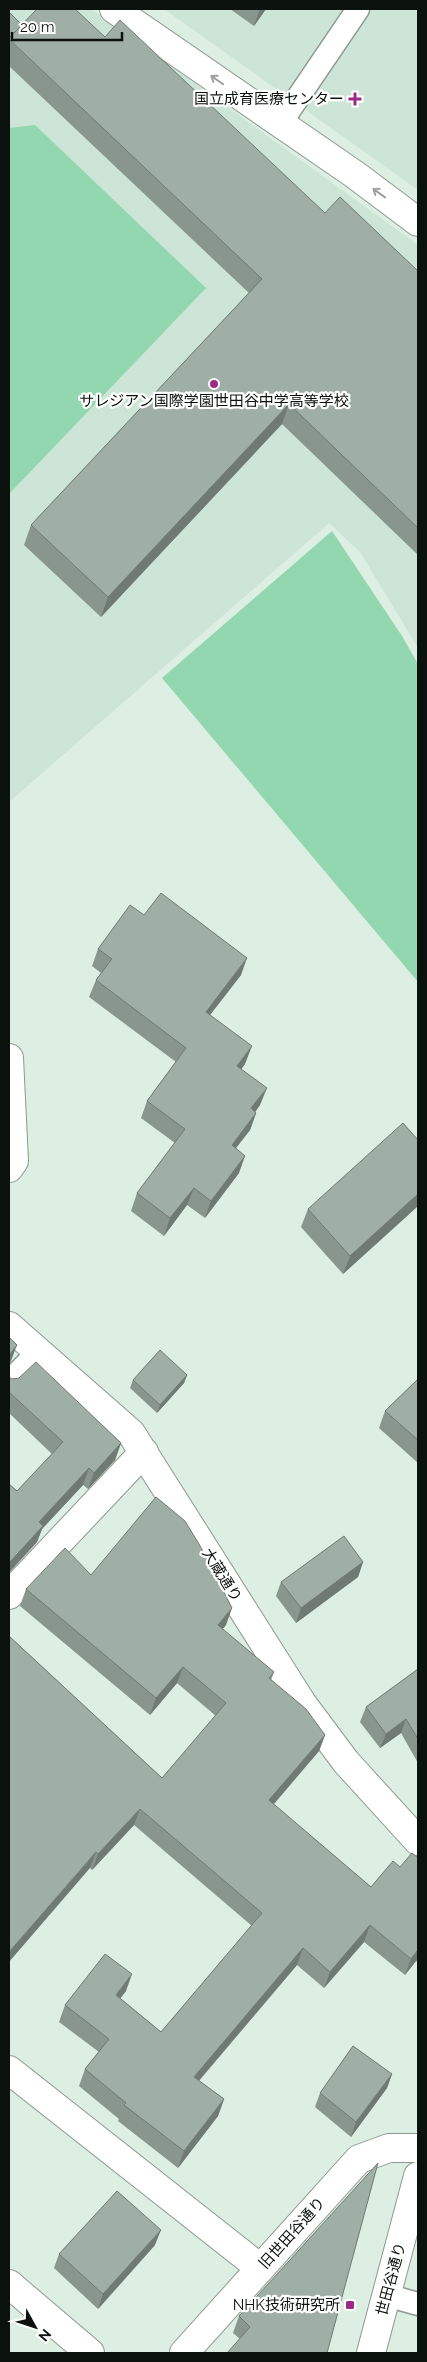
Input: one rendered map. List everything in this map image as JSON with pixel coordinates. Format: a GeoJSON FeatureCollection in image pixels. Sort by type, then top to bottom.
{"type":"FeatureCollection","features":[{"type":"Feature","properties":{"kind":"street"},"geometry":{"type":"LineString","coordinates":[[114,9],[418,222]]}},
{"type":"Feature","properties":{"kind":"street"},"geometry":{"type":"LineString","coordinates":[[9,1058],[14,1161],[9,1168]]}},
{"type":"Feature","properties":{"kind":"street","name":"大蔵通り"},"geometry":{"type":"LineString","coordinates":[[9,1326],[131,1433],[302,1702],[346,1762],[418,1841]]}},
{"type":"Feature","properties":{"kind":"street"},"geometry":{"type":"LineString","coordinates":[[9,1595],[144,1452]]}},
{"type":"Feature","properties":{"kind":"street"},"geometry":{"type":"LineString","coordinates":[[9,2070],[260,2268]]}},
{"type":"Feature","properties":{"kind":"street","name":"旧世田谷通り"},"geometry":{"type":"LineString","coordinates":[[184,2353],[359,2159],[389,2148],[418,2148]]}},
{"type":"Feature","properties":{"kind":"street","name":"世田谷通り"},"geometry":{"type":"LineString","coordinates":[[371,2353],[418,2176]]}},
{"type":"Feature","properties":{"kind":"street"},"geometry":{"type":"LineString","coordinates":[[14,2297],[90,2353]]}},
{"type":"Feature","properties":{"kind":"lane"},"geometry":{"type":"LineString","coordinates":[[280,124],[358,9]]}},
{"type":"Feature","properties":{"kind":"lane"},"geometry":{"type":"LineString","coordinates":[[9,1382],[39,1352]]}},
{"type":"Feature","properties":{"kind":"lane"},"geometry":{"type":"LineString","coordinates":[[386,2295],[418,2304]]}},
{"type":"Feature","properties":{"kind":"shaded area","name":"サレジアン国際学園世田谷中学高等学校"},"geometry":{"type":"Polygon","coordinates":[[[9,9],[92,9],[418,245],[418,648],[360,552],[329,523],[9,802],[9,9]]]}},
{"type":"Feature","properties":{"kind":"shaded area","name":"国立成育医療センター"},"geometry":{"type":"Polygon","coordinates":[[[164,9],[418,9],[418,190],[164,9]]]}},
{"type":"Feature","properties":{"kind":"green space"},"geometry":{"type":"Polygon","coordinates":[[[35,125],[206,288],[9,494],[9,128],[35,125]]]}},
{"type":"Feature","properties":{"kind":"green space"},"geometry":{"type":"Polygon","coordinates":[[[332,531],[402,636],[418,664],[418,982],[162,678],[332,531]]]}},
{"type":"Feature","properties":{"kind":"building"},"geometry":{"type":"Polygon","coordinates":[[[37,9],[75,9],[105,37],[120,20],[325,213],[340,197],[418,271],[418,528],[289,404],[108,597],[31,525],[262,279],[9,39],[37,9]]]}},
{"type":"Feature","properties":{"kind":"building"},"geometry":{"type":"Polygon","coordinates":[[[9,12],[22,25],[9,38],[9,12]]]}},
{"type":"Feature","properties":{"kind":"building"},"geometry":{"type":"Polygon","coordinates":[[[161,893],[247,958],[206,1012],[252,1046],[237,1066],[267,1088],[251,1108],[256,1113],[232,1145],[245,1156],[211,1201],[194,1188],[170,1218],[137,1193],[185,1129],[147,1101],[186,1048],[96,980],[112,959],[98,949],[130,905],[144,915],[161,893]]]}},
{"type":"Feature","properties":{"kind":"building"},"geometry":{"type":"Polygon","coordinates":[[[403,1123],[418,1140],[418,1194],[350,1256],[308,1209],[403,1123]]]}},
{"type":"Feature","properties":{"kind":"building"},"geometry":{"type":"Polygon","coordinates":[[[9,1337],[17,1345],[9,1355],[9,1337]]]}},
{"type":"Feature","properties":{"kind":"building"},"geometry":{"type":"Polygon","coordinates":[[[160,1350],[187,1375],[160,1405],[133,1380],[160,1350]]]}},
{"type":"Feature","properties":{"kind":"building"},"geometry":{"type":"Polygon","coordinates":[[[36,1362],[121,1443],[94,1473],[89,1468],[39,1522],[43,1526],[9,1563],[9,1484],[17,1491],[63,1442],[9,1392],[9,1377],[12,1379],[19,1378],[36,1362]]]}},
{"type":"Feature","properties":{"kind":"building"},"geometry":{"type":"Polygon","coordinates":[[[418,1379],[418,1440],[385,1411],[418,1379]]]}},
{"type":"Feature","properties":{"kind":"building"},"geometry":{"type":"Polygon","coordinates":[[[156,1497],[185,1521],[232,1608],[218,1625],[274,1672],[269,1678],[306,1709],[325,1735],[269,1800],[371,1887],[393,1861],[400,1867],[412,1853],[418,1858],[418,1950],[411,1959],[370,1925],[330,1972],[303,1948],[194,2077],[224,2099],[184,2151],[124,2105],[126,2103],[85,2069],[109,2039],[65,2005],[105,1954],[132,1974],[116,1995],[161,2032],[262,1913],[140,1809],[98,1854],[96,1852],[9,1952],[9,1636],[162,1778],[226,1703],[183,1667],[156,1698],[26,1589],[65,1548],[91,1575],[156,1497]]]}},
{"type":"Feature","properties":{"kind":"building"},"geometry":{"type":"Polygon","coordinates":[[[344,1536],[363,1562],[301,1608],[281,1582],[344,1536]]]}},
{"type":"Feature","properties":{"kind":"building"},"geometry":{"type":"Polygon","coordinates":[[[418,1669],[418,1739],[406,1719],[386,1734],[366,1707],[418,1669]]]}},
{"type":"Feature","properties":{"kind":"building"},"geometry":{"type":"Polygon","coordinates":[[[353,2046],[392,2074],[356,2122],[320,2093],[353,2046]]]}},
{"type":"Feature","properties":{"kind":"building"},"geometry":{"type":"Polygon","coordinates":[[[378,2163],[327,2353],[227,2353],[250,2327],[239,2316],[378,2163]]]}},
{"type":"Feature","properties":{"kind":"building"},"geometry":{"type":"Polygon","coordinates":[[[117,2191],[161,2230],[103,2294],[59,2254],[117,2191]]]}},
{"type":"Feature","properties":{"kind":"place","name":"国立成育医療センター"},"geometry":{"type":"Point","coordinates":[355,99]}},
{"type":"Feature","properties":{"kind":"place","name":"サレジアン国際学園世田谷中学高等学校"},"geometry":{"type":"Point","coordinates":[214,384]}},
{"type":"Feature","properties":{"kind":"place","name":"NHK技術研究所"},"geometry":{"type":"Point","coordinates":[350,2305]}}]}
